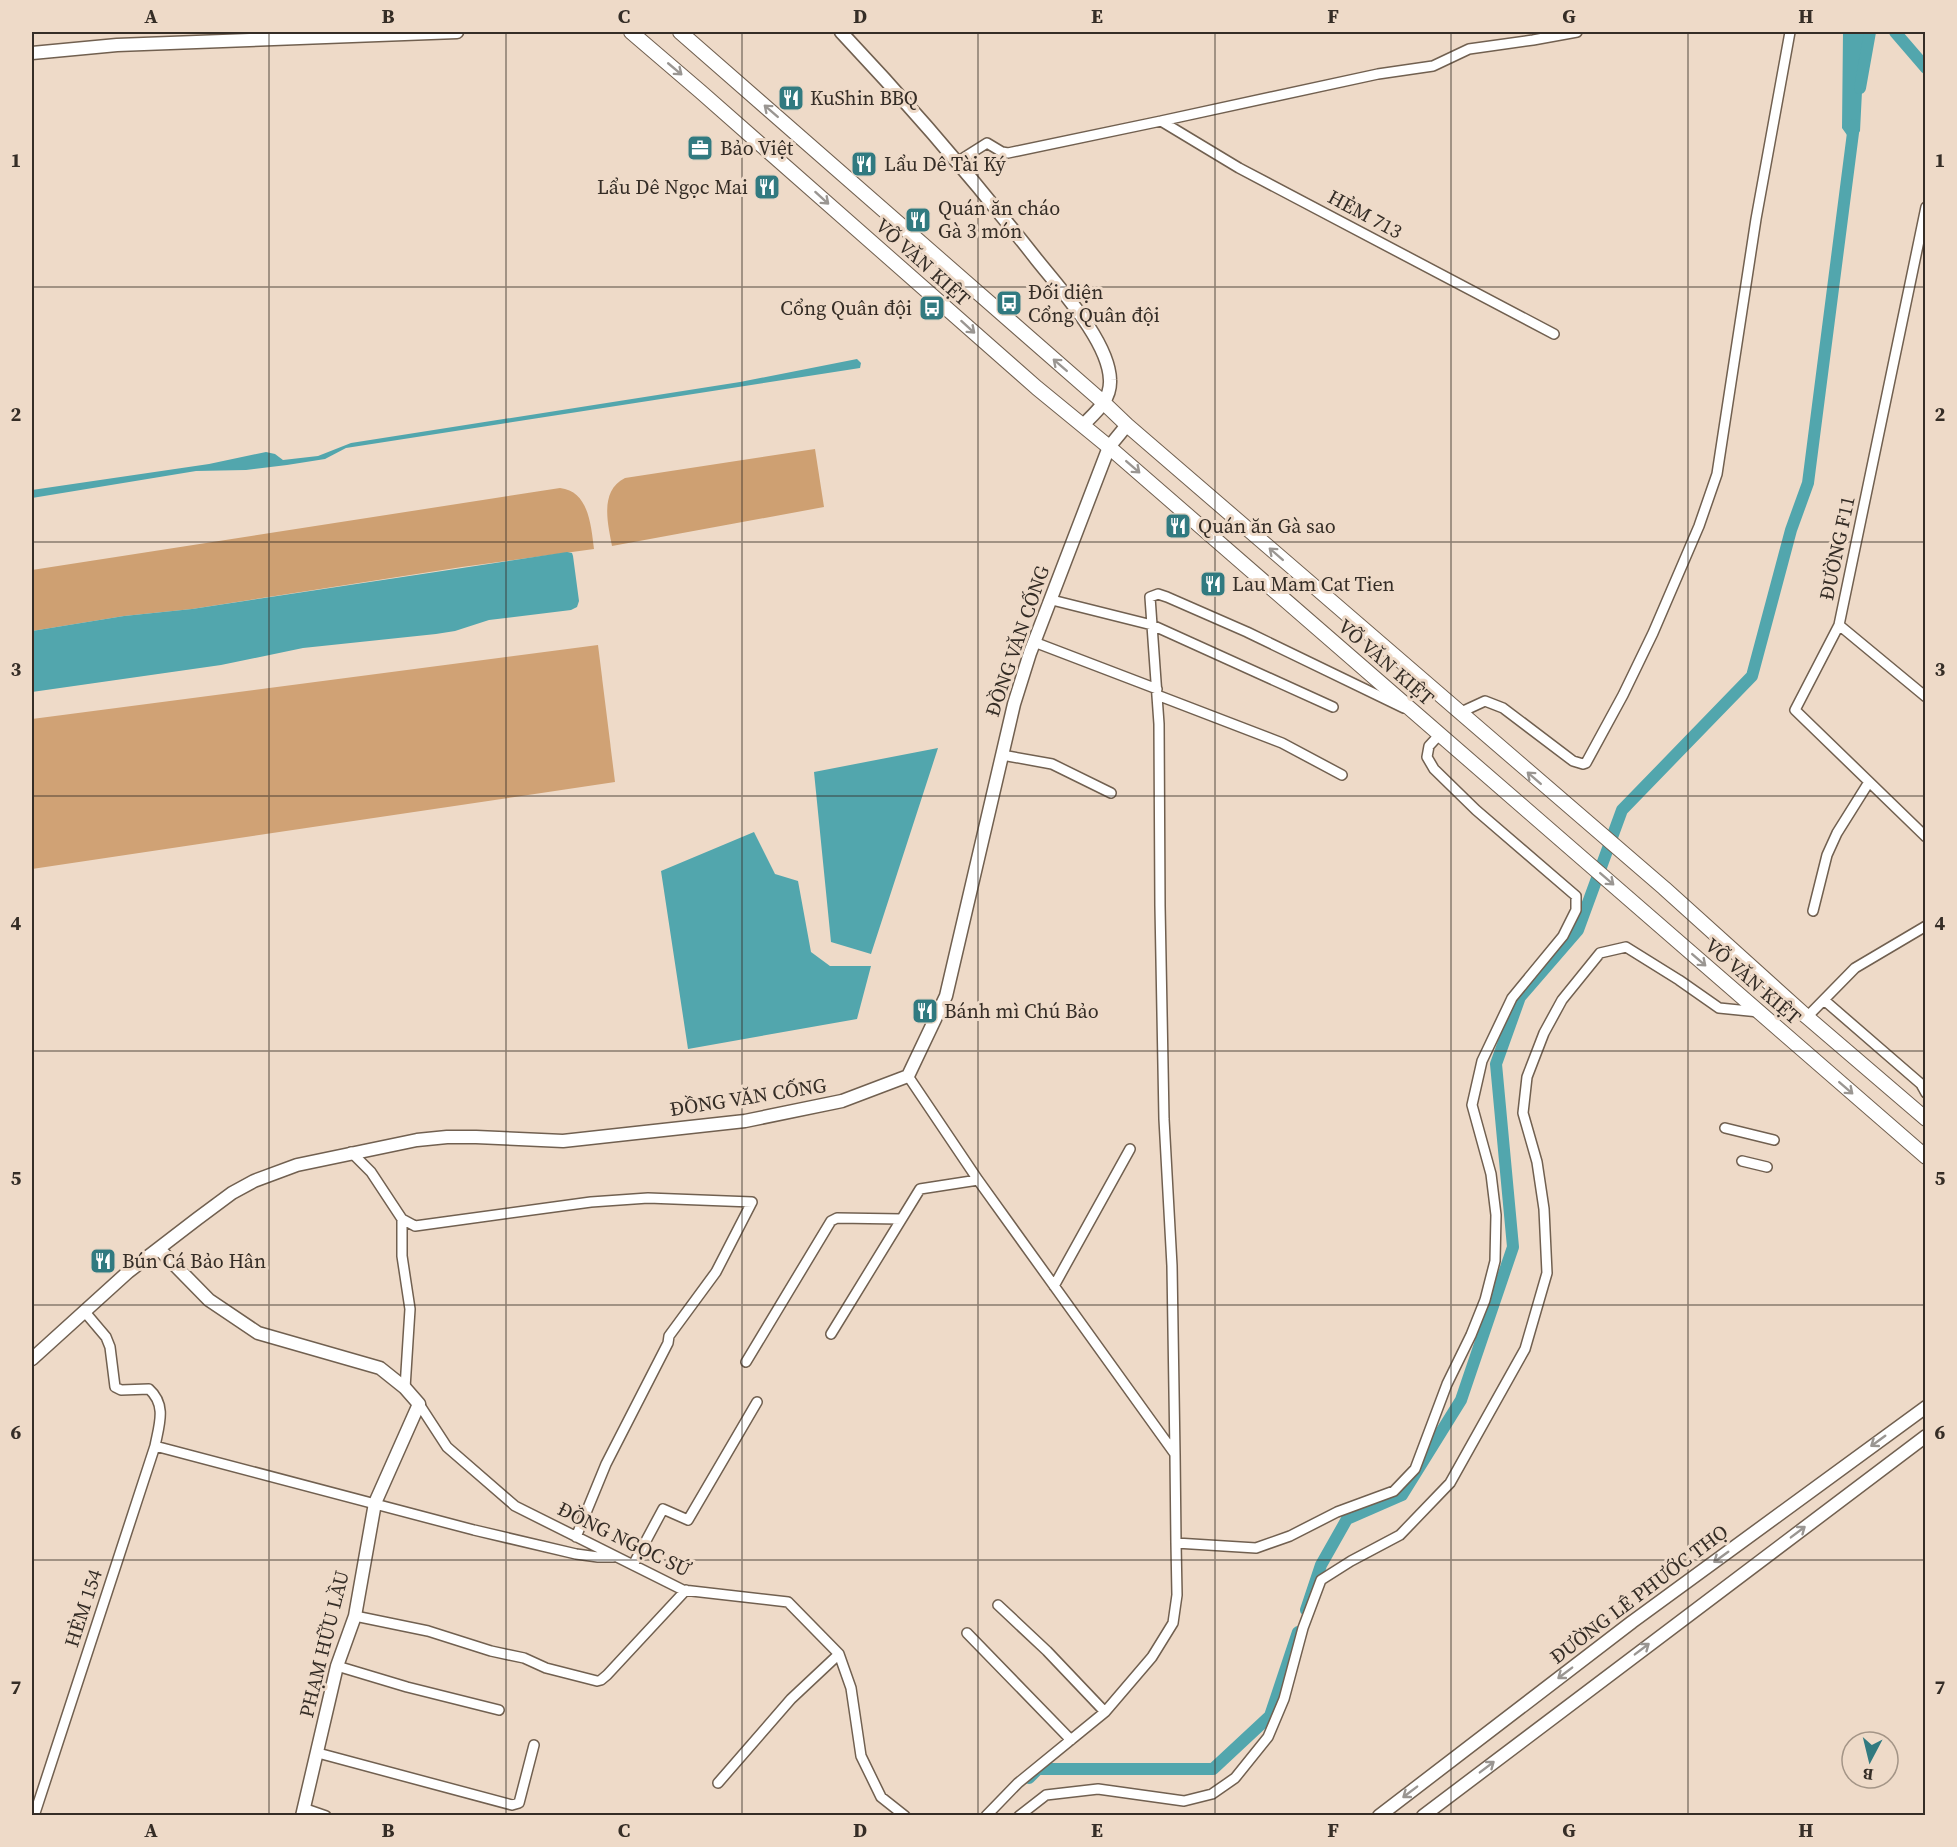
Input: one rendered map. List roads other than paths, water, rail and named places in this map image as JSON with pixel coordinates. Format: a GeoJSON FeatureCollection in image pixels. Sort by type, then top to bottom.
{"type":"FeatureCollection","features":[{"type":"Feature","properties":{"kind":"main road","name":"VÕ VĂN KIỆT"},"geometry":{"type":"LineString","coordinates":[[631,32],[1037,388],[1109,447],[1926,1157]]}},
{"type":"Feature","properties":{"kind":"main road","name":"VÕ VĂN KIỆT"},"geometry":{"type":"LineString","coordinates":[[680,32],[1104,403],[1126,426],[1664,888],[1807,1017],[1926,1119]]}},
{"type":"Feature","properties":{"kind":"street"},"geometry":{"type":"LineString","coordinates":[[32,53],[225,36],[457,32]]}},
{"type":"Feature","properties":{"kind":"street"},"geometry":{"type":"LineString","coordinates":[[841,32],[957,162],[1083,318],[1107,359],[1110,380],[1109,392],[1104,403],[1083,425]]}},
{"type":"Feature","properties":{"kind":"street"},"geometry":{"type":"LineString","coordinates":[[957,162],[987,143],[1002,153],[1008,153],[1378,74],[1433,66],[1469,49],[1577,32]]}},
{"type":"Feature","properties":{"kind":"street"},"geometry":{"type":"LineString","coordinates":[[1459,712],[1485,701],[1503,708],[1573,761],[1586,763],[1648,644],[1699,526],[1717,474],[1755,230],[1790,32]]}},
{"type":"Feature","properties":{"kind":"street","name":"HẺM 713"},"geometry":{"type":"LineString","coordinates":[[1161,121],[1249,173],[1554,334]]}},
{"type":"Feature","properties":{"kind":"street","name":"ĐƯỜNG F11"},"geometry":{"type":"LineString","coordinates":[[1926,207],[1924,227],[1839,625],[1795,710],[1926,837]]}},
{"type":"Feature","properties":{"kind":"street","name":"ĐỒNG VĂN CỐNG"},"geometry":{"type":"LineString","coordinates":[[32,1359],[128,1272],[224,1199],[254,1181],[297,1165],[351,1152],[447,1137],[563,1141],[745,1121],[842,1101],[908,1076],[946,996],[1014,704],[1034,642],[1109,447],[1126,426]]}},
{"type":"Feature","properties":{"kind":"street"},"geometry":{"type":"LineString","coordinates":[[986,1815],[1018,1783],[1105,1712],[1152,1657],[1173,1623],[1177,1595],[1172,1266],[1164,1108],[1159,724],[1150,597],[1162,595],[1246,632],[1362,690],[1417,714]]}},
{"type":"Feature","properties":{"kind":"street"},"geometry":{"type":"LineString","coordinates":[[1052,600],[1152,625],[1333,707]]}},
{"type":"Feature","properties":{"kind":"street"},"geometry":{"type":"LineString","coordinates":[[1839,625],[1925,696]]}},
{"type":"Feature","properties":{"kind":"street"},"geometry":{"type":"LineString","coordinates":[[1034,642],[1282,743],[1342,775]]}},
{"type":"Feature","properties":{"kind":"street"},"geometry":{"type":"LineString","coordinates":[[1176,1543],[1256,1548],[1290,1536],[1337,1512],[1394,1491],[1415,1469],[1447,1384],[1471,1335],[1485,1299],[1495,1262],[1496,1215],[1491,1174],[1472,1105],[1482,1061],[1512,998],[1563,936],[1576,910],[1576,896],[1476,810],[1434,769],[1427,757],[1429,746],[1440,734]]}},
{"type":"Feature","properties":{"kind":"street"},"geometry":{"type":"LineString","coordinates":[[1002,755],[1052,764],[1111,793]]}},
{"type":"Feature","properties":{"kind":"street"},"geometry":{"type":"LineString","coordinates":[[1813,910],[1827,855],[1837,833],[1869,782]]}},
{"type":"Feature","properties":{"kind":"street"},"geometry":{"type":"LineString","coordinates":[[1807,1017],[1855,968],[1926,926]]}},
{"type":"Feature","properties":{"kind":"street"},"geometry":{"type":"LineString","coordinates":[[1019,1815],[1046,1795],[1098,1789],[1184,1802],[1212,1794],[1236,1778],[1268,1737],[1280,1709],[1303,1628],[1321,1580],[1400,1535],[1450,1483],[1525,1349],[1547,1274],[1544,1209],[1537,1162],[1523,1113],[1527,1077],[1544,1033],[1562,1000],[1600,953],[1626,947],[1680,980],[1719,1008],[1759,1012]]}},
{"type":"Feature","properties":{"kind":"street"},"geometry":{"type":"LineString","coordinates":[[1824,1000],[1921,1084],[1926,1094]]}},
{"type":"Feature","properties":{"kind":"street"},"geometry":{"type":"LineString","coordinates":[[908,1076],[978,1180],[1175,1454]]}},
{"type":"Feature","properties":{"kind":"street"},"geometry":{"type":"LineString","coordinates":[[1725,1128],[1774,1140]]}},
{"type":"Feature","properties":{"kind":"street"},"geometry":{"type":"LineString","coordinates":[[1054,1286],[1130,1149]]}},
{"type":"Feature","properties":{"kind":"street"},"geometry":{"type":"LineString","coordinates":[[351,1152],[371,1172],[402,1219],[415,1226],[591,1202],[648,1198],[752,1202],[716,1272],[669,1336],[668,1343],[606,1464],[576,1537]]}},
{"type":"Feature","properties":{"kind":"street"},"geometry":{"type":"LineString","coordinates":[[1742,1161],[1767,1167]]}},
{"type":"Feature","properties":{"kind":"street"},"geometry":{"type":"LineString","coordinates":[[831,1334],[920,1189],[978,1180]]}},
{"type":"Feature","properties":{"kind":"street"},"geometry":{"type":"LineString","coordinates":[[746,1362],[831,1221],[837,1218],[901,1219]]}},
{"type":"Feature","properties":{"kind":"street"},"geometry":{"type":"LineString","coordinates":[[402,1219],[402,1256],[410,1309],[405,1388]]}},
{"type":"Feature","properties":{"kind":"street"},"geometry":{"type":"LineString","coordinates":[[159,1249],[209,1300],[258,1333],[380,1368],[405,1388],[419,1404]]}},
{"type":"Feature","properties":{"kind":"street","name":"HẺM 154"},"geometry":{"type":"LineString","coordinates":[[34,1815],[155,1446],[162,1412],[160,1404],[149,1389],[121,1390],[115,1388],[110,1347],[106,1337],[84,1311]]}},
{"type":"Feature","properties":{"kind":"street"},"geometry":{"type":"LineString","coordinates":[[633,1565],[663,1509],[688,1520],[757,1402]]}},
{"type":"Feature","properties":{"kind":"street","name":"ĐỒNG NGỌC SỨ"},"geometry":{"type":"LineString","coordinates":[[419,1404],[447,1447],[515,1506],[686,1590],[788,1602],[839,1654],[851,1688],[861,1756],[881,1797],[905,1815]]}},
{"type":"Feature","properties":{"kind":"street","name":"PHẠM HỮU LẦU"},"geometry":{"type":"LineString","coordinates":[[303,1812],[337,1666],[355,1616],[375,1503],[419,1404]]}},
{"type":"Feature","properties":{"kind":"street","name":"ĐƯỜNG LÊ PHƯỚC THỌ"},"geometry":{"type":"LineString","coordinates":[[1379,1815],[1632,1622],[1926,1407]]}},
{"type":"Feature","properties":{"kind":"street"},"geometry":{"type":"LineString","coordinates":[[1424,1815],[1926,1436]]}},
{"type":"Feature","properties":{"kind":"street"},"geometry":{"type":"LineString","coordinates":[[155,1446],[576,1554],[598,1557],[616,1556]]}},
{"type":"Feature","properties":{"kind":"street"},"geometry":{"type":"LineString","coordinates":[[355,1616],[428,1631],[491,1651],[524,1658],[546,1668],[597,1682],[607,1675],[686,1590]]}},
{"type":"Feature","properties":{"kind":"street"},"geometry":{"type":"LineString","coordinates":[[998,1605],[1047,1651],[1105,1712]]}},
{"type":"Feature","properties":{"kind":"street"},"geometry":{"type":"LineString","coordinates":[[967,1633],[1071,1740]]}},
{"type":"Feature","properties":{"kind":"street"},"geometry":{"type":"LineString","coordinates":[[718,1783],[791,1699],[839,1654]]}},
{"type":"Feature","properties":{"kind":"street"},"geometry":{"type":"LineString","coordinates":[[337,1666],[407,1687],[499,1710]]}},
{"type":"Feature","properties":{"kind":"street"},"geometry":{"type":"LineString","coordinates":[[318,1753],[517,1805],[534,1745]]}},
{"type":"Feature","properties":{"kind":"street"},"geometry":{"type":"LineString","coordinates":[[303,1812],[326,1815]]}},
{"type":"Feature","properties":{"kind":"water"},"geometry":{"type":"Polygon","coordinates":[[[1843,32],[1865,32],[1860,131],[1852,142],[1842,128],[1843,32]]]}},
{"type":"Feature","properties":{"kind":"water"},"geometry":{"type":"Polygon","coordinates":[[[857,359],[861,363],[860,368],[346,448],[325,459],[246,470],[196,471],[32,498],[32,490],[209,464],[266,452],[275,454],[283,460],[318,456],[351,443],[740,382],[857,359]]]}},
{"type":"Feature","properties":{"kind":"water"},"geometry":{"type":"Polygon","coordinates":[[[572,553],[573,556],[579,601],[577,607],[571,610],[489,620],[455,631],[436,634],[303,648],[221,665],[32,692],[32,631],[572,553]]]}},
{"type":"Feature","properties":{"kind":"water"},"geometry":{"type":"Polygon","coordinates":[[[938,748],[871,954],[831,942],[814,772],[938,748]]]}},
{"type":"Feature","properties":{"kind":"water"},"geometry":{"type":"Polygon","coordinates":[[[754,832],[775,874],[798,881],[811,952],[830,966],[871,966],[857,1019],[688,1049],[661,871],[754,832]]]}},
{"type":"Feature","properties":{"kind":"waterway"},"geometry":{"type":"LineString","coordinates":[[1860,88],[1870,32]]}},
{"type":"Feature","properties":{"kind":"waterway"},"geometry":{"type":"LineString","coordinates":[[1895,32],[1926,68]]}},
{"type":"Feature","properties":{"kind":"waterway"},"geometry":{"type":"LineString","coordinates":[[1306,1610],[1321,1565],[1347,1519],[1402,1495],[1461,1400],[1513,1247],[1496,1064],[1520,997],[1578,930],[1622,810],[1752,676],[1791,530],[1808,483],[1854,125]]}},
{"type":"Feature","properties":{"kind":"waterway"},"geometry":{"type":"LineString","coordinates":[[1029,1778],[1038,1769],[1213,1769],[1270,1716],[1298,1632]]}},
{"type":"Feature","properties":{"kind":"place","name":"KuShin BBQ"},"geometry":{"type":"Point","coordinates":[791,98]}},
{"type":"Feature","properties":{"kind":"place","name":"Bảo Việt"},"geometry":{"type":"Point","coordinates":[700,148]}},
{"type":"Feature","properties":{"kind":"place","name":"Lẩu Dê Tài Ký"},"geometry":{"type":"Point","coordinates":[864,164]}},
{"type":"Feature","properties":{"kind":"place","name":"Lẩu Dê Ngọc Mai"},"geometry":{"type":"Point","coordinates":[767,187]}},
{"type":"Feature","properties":{"kind":"place","name":"Quán ăn cháo Gà 3 món"},"geometry":{"type":"Point","coordinates":[918,220]}},
{"type":"Feature","properties":{"kind":"place","name":"Đối diện Cổng Quân đội"},"geometry":{"type":"Point","coordinates":[1009,303]}},
{"type":"Feature","properties":{"kind":"place","name":"Cổng Quân đội"},"geometry":{"type":"Point","coordinates":[932,308]}},
{"type":"Feature","properties":{"kind":"place","name":"Quán ăn Gà sao"},"geometry":{"type":"Point","coordinates":[1178,526]}},
{"type":"Feature","properties":{"kind":"place","name":"Lau Mam Cat Tien"},"geometry":{"type":"Point","coordinates":[1213,584]}},
{"type":"Feature","properties":{"kind":"place","name":"Bánh mì Chú Bảo"},"geometry":{"type":"Point","coordinates":[925,1011]}},
{"type":"Feature","properties":{"kind":"place","name":"Bún Cá Bảo Hân"},"geometry":{"type":"Point","coordinates":[103,1261]}}]}
